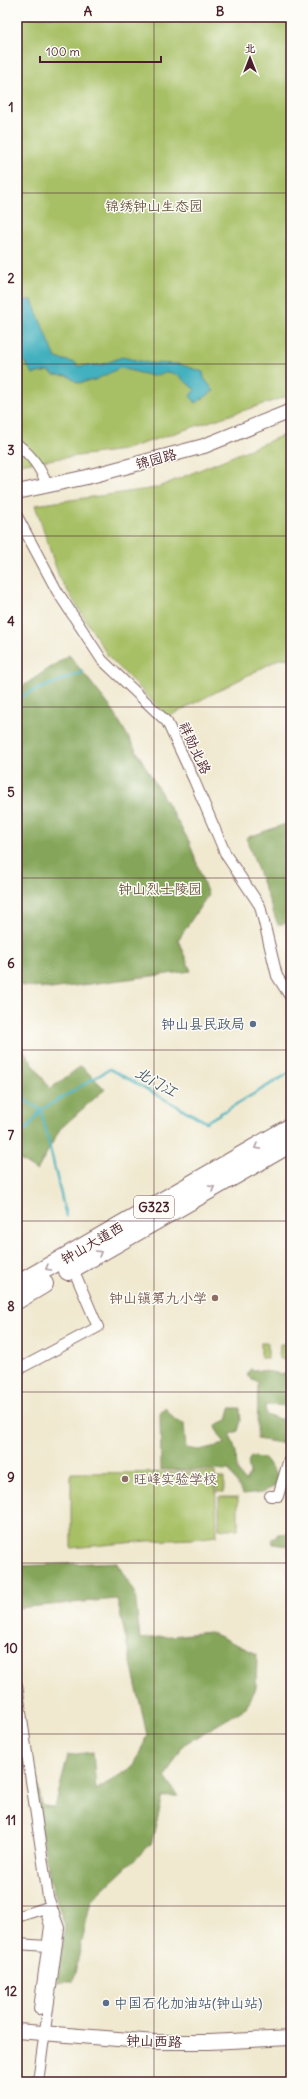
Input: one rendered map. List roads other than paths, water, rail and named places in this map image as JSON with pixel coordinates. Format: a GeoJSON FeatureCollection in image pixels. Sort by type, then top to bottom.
{"type":"FeatureCollection","features":[{"type":"Feature","properties":{"kind":"highway","name":"钟山大道西"},"geometry":{"type":"LineString","coordinates":[[17,1300],[70,1262],[291,1128]]}},
{"type":"Feature","properties":{"kind":"highway","name":"钟山大道西"},"geometry":{"type":"LineString","coordinates":[[17,1285],[70,1262],[291,1143]]}},
{"type":"Feature","properties":{"kind":"main road","name":"锦园路"},"geometry":{"type":"LineString","coordinates":[[17,492],[87,477],[204,446],[291,411]]}},
{"type":"Feature","properties":{"kind":"main road","name":"钟山西路"},"geometry":{"type":"LineString","coordinates":[[17,2032],[42,2039],[162,2051],[209,2052],[291,2047]]}},
{"type":"Feature","properties":{"kind":"main road","name":"钟山西路"},"geometry":{"type":"LineString","coordinates":[[17,2041],[42,2039],[209,2042],[291,2038]]}},
{"type":"Feature","properties":{"kind":"street"},"geometry":{"type":"LineString","coordinates":[[17,444],[30,454],[40,468],[47,485]]}},
{"type":"Feature","properties":{"kind":"street","name":"祥勋北路"},"geometry":{"type":"LineString","coordinates":[[17,516],[58,591],[102,660],[166,722],[194,780],[226,855],[260,906],[277,976],[291,998]]}},
{"type":"Feature","properties":{"kind":"street"},"geometry":{"type":"LineString","coordinates":[[17,1370],[98,1327],[70,1262]]}},
{"type":"Feature","properties":{"kind":"street"},"geometry":{"type":"LineString","coordinates":[[270,1496],[278,1496],[289,1459],[291,1459]]}},
{"type":"Feature","properties":{"kind":"street"},"geometry":{"type":"LineString","coordinates":[[17,1685],[48,1897],[59,1928],[42,2039],[38,2082]]}},
{"type":"Feature","properties":{"kind":"street"},"geometry":{"type":"LineString","coordinates":[[17,1917],[45,1908],[50,1926],[40,2009]]}},
{"type":"Feature","properties":{"kind":"street"},"geometry":{"type":"LineString","coordinates":[[17,1944],[47,1946]]}},
{"type":"Feature","properties":{"kind":"water"},"geometry":{"type":"Polygon","coordinates":[[[17,294],[23,300],[32,300],[56,358],[76,363],[77,366],[101,365],[122,357],[149,363],[179,364],[203,372],[204,378],[214,391],[196,403],[190,396],[195,390],[179,376],[169,372],[152,376],[120,368],[95,380],[78,383],[68,376],[54,375],[49,371],[33,374],[20,356],[17,358],[17,294]]]}},
{"type":"Feature","properties":{"kind":"waterway"},"geometry":{"type":"LineString","coordinates":[[17,700],[28,693],[83,672]]}},
{"type":"Feature","properties":{"kind":"waterway"},"geometry":{"type":"LineString","coordinates":[[17,1067],[26,1101],[41,1110],[66,1216]]}},
{"type":"Feature","properties":{"kind":"waterway","name":"北门江"},"geometry":{"type":"LineString","coordinates":[[17,1136],[28,1128],[41,1110],[110,1069],[206,1122],[291,1072]]}},
{"type":"Feature","properties":{"kind":"place","name":"钟山县民政局"},"geometry":{"type":"Point","coordinates":[253,1024]}},
{"type":"Feature","properties":{"kind":"place","name":"钟山镇第九小学"},"geometry":{"type":"Point","coordinates":[215,1298]}},
{"type":"Feature","properties":{"kind":"place","name":"旺峰实验学校"},"geometry":{"type":"Point","coordinates":[125,1479]}},
{"type":"Feature","properties":{"kind":"place","name":"中国石化加油站(钟山站)"},"geometry":{"type":"Point","coordinates":[106,2003]}},
{"type":"Feature","properties":{"kind":"park label","name":"锦绣钟山生态园"},"geometry":{"type":"Point","coordinates":[154,206]}},
{"type":"Feature","properties":{"kind":"park label","name":"钟山烈士陵园"},"geometry":{"type":"Point","coordinates":[160,889]}}]}
